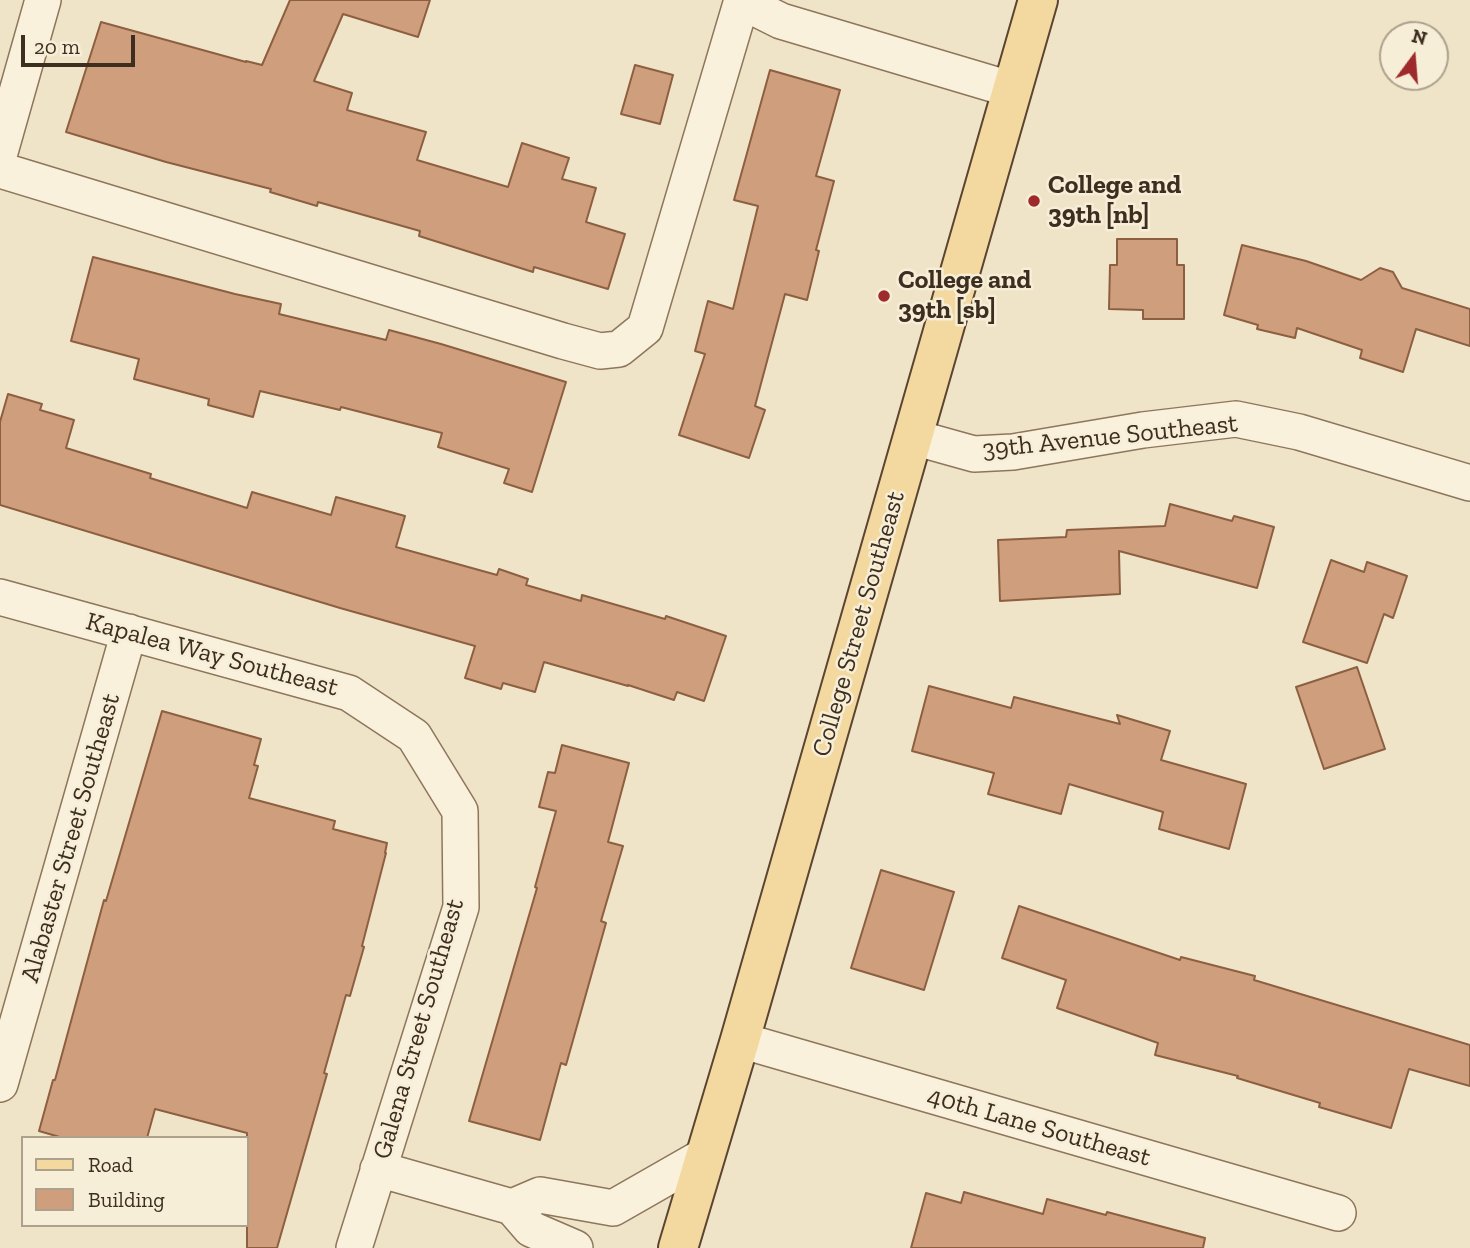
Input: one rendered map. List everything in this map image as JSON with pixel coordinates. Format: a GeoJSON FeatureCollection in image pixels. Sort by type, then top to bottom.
{"type":"FeatureCollection","features":[{"type":"Feature","properties":{"kind":"main road","name":"College Street Southeast"},"geometry":{"type":"LineString","coordinates":[[678,1248],[1038,0]]}},
{"type":"Feature","properties":{"kind":"street"},"geometry":{"type":"LineString","coordinates":[[0,152],[43,0]]}},
{"type":"Feature","properties":{"kind":"street"},"geometry":{"type":"LineString","coordinates":[[0,170],[600,351],[619,349],[645,328],[742,0],[781,21],[1013,90]]}},
{"type":"Feature","properties":{"kind":"street","name":"39th Avenue Southeast"},"geometry":{"type":"LineString","coordinates":[[913,437],[974,454],[1013,452],[1143,430],[1236,419],[1299,432],[1470,483]]}},
{"type":"Feature","properties":{"kind":"street","name":"Kapalea Way Southeast"},"geometry":{"type":"LineString","coordinates":[[0,597],[349,693],[414,736]]}},
{"type":"Feature","properties":{"kind":"street","name":"Alabaster Street Southeast"},"geometry":{"type":"LineString","coordinates":[[0,1084],[130,632]]}},
{"type":"Feature","properties":{"kind":"street","name":"Galena Street Southeast"},"geometry":{"type":"LineString","coordinates":[[354,1248],[461,907],[460,811],[414,736]]}},
{"type":"Feature","properties":{"kind":"street","name":"40th Lane Southeast"},"geometry":{"type":"LineString","coordinates":[[740,1040],[1338,1213]]}},
{"type":"Feature","properties":{"kind":"street"},"geometry":{"type":"LineString","coordinates":[[512,1207],[540,1195],[613,1208],[704,1156]]}},
{"type":"Feature","properties":{"kind":"street"},"geometry":{"type":"LineString","coordinates":[[378,1169],[512,1207],[531,1229],[575,1248]]}},
{"type":"Feature","properties":{"kind":"building"},"geometry":{"type":"Polygon","coordinates":[[[290,0],[430,0],[418,37],[343,14],[314,81],[352,93],[347,110],[426,132],[417,160],[508,187],[522,143],[569,158],[562,179],[596,188],[586,222],[625,234],[608,289],[534,267],[533,272],[419,236],[420,231],[318,202],[317,206],[270,192],[271,189],[166,162],[66,132],[101,22],[262,65],[290,0]]]}},
{"type":"Feature","properties":{"kind":"building"},"geometry":{"type":"Polygon","coordinates":[[[635,65],[673,75],[660,124],[621,114],[635,65]]]}},
{"type":"Feature","properties":{"kind":"building"},"geometry":{"type":"Polygon","coordinates":[[[770,70],[840,90],[816,176],[834,181],[816,250],[819,251],[807,300],[785,294],[755,406],[765,410],[749,458],[679,435],[705,354],[695,351],[708,301],[733,309],[758,206],[734,200],[770,70]]]}},
{"type":"Feature","properties":{"kind":"building"},"geometry":{"type":"Polygon","coordinates":[[[1117,239],[1177,239],[1177,265],[1184,265],[1184,319],[1143,319],[1143,310],[1109,309],[1110,265],[1117,265],[1117,239]]]}},
{"type":"Feature","properties":{"kind":"building"},"geometry":{"type":"Polygon","coordinates":[[[1242,245],[1306,261],[1361,280],[1380,268],[1393,272],[1402,288],[1470,309],[1470,346],[1416,329],[1403,372],[1360,358],[1362,350],[1297,328],[1295,338],[1257,329],[1258,325],[1224,315],[1242,245]]]}},
{"type":"Feature","properties":{"kind":"building"},"geometry":{"type":"Polygon","coordinates":[[[93,257],[281,304],[279,314],[386,340],[389,330],[566,382],[532,492],[504,483],[509,469],[438,447],[442,433],[341,407],[340,410],[260,391],[253,417],[208,405],[209,399],[134,379],[139,359],[71,341],[93,257]]]}},
{"type":"Feature","properties":{"kind":"building"},"geometry":{"type":"Polygon","coordinates":[[[8,394],[42,404],[40,410],[74,420],[66,448],[151,474],[150,478],[247,508],[252,492],[331,515],[336,497],[405,516],[396,547],[497,575],[499,569],[528,579],[526,585],[581,601],[582,595],[665,619],[666,616],[726,636],[704,701],[677,692],[674,700],[544,662],[535,692],[503,683],[501,689],[465,678],[475,646],[0,505],[0,422],[8,394]]]}},
{"type":"Feature","properties":{"kind":"building"},"geometry":{"type":"Polygon","coordinates":[[[1170,504],[1232,521],[1234,516],[1274,527],[1257,588],[1119,551],[1120,594],[1000,601],[998,540],[1066,537],[1067,530],[1165,526],[1170,504]]]}},
{"type":"Feature","properties":{"kind":"building"},"geometry":{"type":"Polygon","coordinates":[[[1331,560],[1364,572],[1367,562],[1407,576],[1393,618],[1384,614],[1367,663],[1303,642],[1331,560]]]}},
{"type":"Feature","properties":{"kind":"building"},"geometry":{"type":"Polygon","coordinates":[[[1357,667],[1385,749],[1324,769],[1296,687],[1357,667]]]}},
{"type":"Feature","properties":{"kind":"building"},"geometry":{"type":"Polygon","coordinates":[[[929,686],[1011,708],[1014,697],[1120,724],[1117,715],[1170,731],[1161,760],[1246,784],[1229,849],[1159,829],[1163,812],[1069,784],[1061,814],[988,794],[994,773],[912,751],[929,686]]]}},
{"type":"Feature","properties":{"kind":"building"},"geometry":{"type":"Polygon","coordinates":[[[162,711],[261,739],[254,765],[258,766],[249,798],[335,821],[333,829],[387,843],[362,946],[364,947],[350,996],[346,995],[324,1073],[327,1074],[277,1248],[247,1248],[247,1133],[155,1109],[148,1136],[56,1136],[39,1131],[104,900],[106,901],[162,711]]]}},
{"type":"Feature","properties":{"kind":"building"},"geometry":{"type":"Polygon","coordinates":[[[562,745],[629,763],[608,842],[623,846],[601,921],[606,923],[566,1065],[561,1063],[540,1140],[469,1121],[537,888],[535,887],[556,811],[539,807],[548,772],[555,773],[562,745]]]}},
{"type":"Feature","properties":{"kind":"building"},"geometry":{"type":"Polygon","coordinates":[[[881,870],[954,892],[924,990],[851,968],[881,870]]]}},
{"type":"Feature","properties":{"kind":"building"},"geometry":{"type":"Polygon","coordinates":[[[1019,906],[1180,960],[1181,957],[1255,976],[1254,980],[1470,1045],[1470,1086],[1409,1069],[1391,1128],[1319,1107],[1320,1103],[1237,1078],[1238,1076],[1155,1055],[1158,1043],[1057,1008],[1066,980],[1002,958],[1019,906]]]}},
{"type":"Feature","properties":{"kind":"building"},"geometry":{"type":"Polygon","coordinates":[[[964,1192],[1043,1214],[1047,1199],[1106,1215],[1107,1212],[1205,1238],[1203,1248],[911,1248],[926,1193],[961,1203],[964,1192]]]}},
{"type":"Feature","properties":{"kind":"place","name":"College and 39th [nb]"},"geometry":{"type":"Point","coordinates":[1034,201]}},
{"type":"Feature","properties":{"kind":"place","name":"College and 39th [sb]"},"geometry":{"type":"Point","coordinates":[884,296]}}]}
